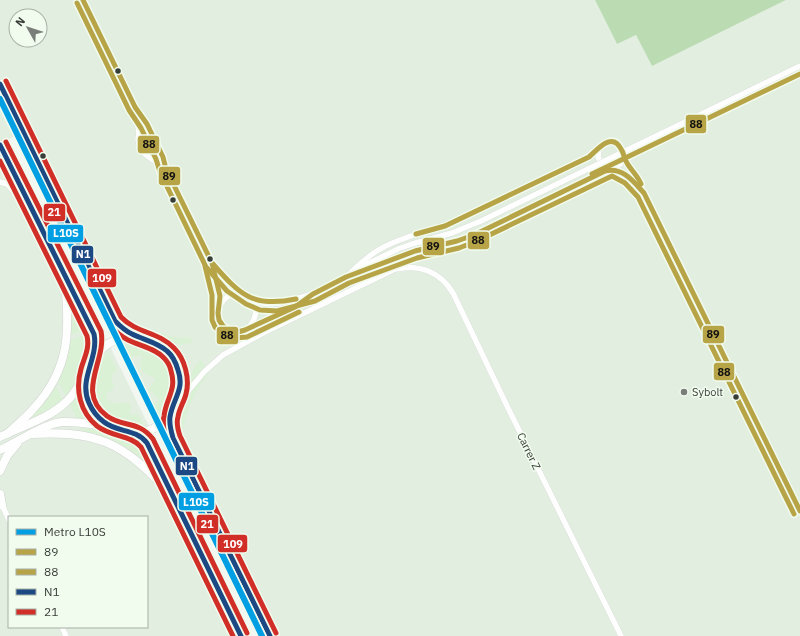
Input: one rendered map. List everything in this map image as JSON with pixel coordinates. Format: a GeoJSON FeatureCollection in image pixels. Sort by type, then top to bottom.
{"type":"FeatureCollection","features":[{"type":"Feature","properties":{"kind":"main road"},"geometry":{"type":"LineString","coordinates":[[0,84],[115,321],[121,328],[165,348],[176,364],[180,378],[179,396],[172,411],[161,424],[154,428],[143,432],[134,432],[113,427],[61,422],[49,426],[0,450]]}},
{"type":"Feature","properties":{"kind":"main road"},"geometry":{"type":"LineString","coordinates":[[0,145],[2,157],[36,216],[94,334],[96,345],[87,373],[85,391],[92,410],[101,420],[113,427]]}},
{"type":"Feature","properties":{"kind":"main road"},"geometry":{"type":"LineString","coordinates":[[4,436],[41,401],[62,364],[68,336],[65,276]]}},
{"type":"Feature","properties":{"kind":"main road"},"geometry":{"type":"LineString","coordinates":[[92,360],[111,342],[123,338],[139,337]]}},
{"type":"Feature","properties":{"kind":"main road"},"geometry":{"type":"LineString","coordinates":[[4,436],[44,417],[59,408],[73,395],[87,373]]}},
{"type":"Feature","properties":{"kind":"main road"},"geometry":{"type":"LineString","coordinates":[[172,411],[170,424],[173,438],[270,636]]}},
{"type":"Feature","properties":{"kind":"main road"},"geometry":{"type":"LineString","coordinates":[[32,434],[58,432],[79,434],[109,443],[126,452],[138,461],[173,496]]}},
{"type":"Feature","properties":{"kind":"main road"},"geometry":{"type":"LineString","coordinates":[[134,432],[146,443],[241,636]]}},
{"type":"Feature","properties":{"kind":"main road"},"geometry":{"type":"LineString","coordinates":[[0,471],[7,456],[21,440]]}},
{"type":"Feature","properties":{"kind":"main road"},"geometry":{"type":"LineString","coordinates":[[0,494],[1,504]]}},
{"type":"Feature","properties":{"kind":"street"},"geometry":{"type":"LineString","coordinates":[[83,0],[135,107],[147,124],[163,157],[166,169],[212,263],[220,296],[218,309],[219,320],[226,329],[238,332],[295,307],[313,294],[368,263],[398,249],[452,233],[481,221],[800,66]]}},
{"type":"Feature","properties":{"kind":"street"},"geometry":{"type":"LineString","coordinates":[[135,107],[139,133],[138,139],[141,151],[166,169]]}},
{"type":"Feature","properties":{"kind":"street"},"geometry":{"type":"LineString","coordinates":[[346,276],[380,248],[445,226],[589,157],[606,143],[613,142],[622,147],[627,162],[639,178],[644,193],[800,511]]}},
{"type":"Feature","properties":{"kind":"street"},"geometry":{"type":"LineString","coordinates":[[600,147],[598,154],[600,162],[605,166],[623,172],[644,193]]}},
{"type":"Feature","properties":{"kind":"street"},"geometry":{"type":"LineString","coordinates":[[346,276],[415,251],[457,241],[474,235],[611,168],[617,167],[621,164],[624,154]]}},
{"type":"Feature","properties":{"kind":"street"},"geometry":{"type":"LineString","coordinates":[[0,182],[7,184],[36,216]]}},
{"type":"Feature","properties":{"kind":"street"},"geometry":{"type":"LineString","coordinates":[[212,263],[231,285],[247,297],[254,305],[256,314],[253,322],[248,328]]}},
{"type":"Feature","properties":{"kind":"street","name":"Carrer Z"},"geometry":{"type":"LineString","coordinates":[[172,411],[213,363],[260,334],[395,269],[411,267],[432,272],[445,282],[453,293],[621,636]]}},
{"type":"Feature","properties":{"kind":"street"},"geometry":{"type":"LineString","coordinates":[[218,309],[227,297],[235,294],[261,303],[276,304],[313,294]]}},
{"type":"Feature","properties":{"kind":"street"},"geometry":{"type":"LineString","coordinates":[[1,504],[8,518]]}},
{"type":"Feature","properties":{"kind":"shaded area"},"geometry":{"type":"Polygon","coordinates":[[[0,0],[595,0],[617,44],[636,35],[652,66],[786,0],[800,0],[800,636],[260,636],[15,136],[9,139],[251,636],[0,636],[0,0]]]}},
{"type":"Feature","properties":{"kind":"shaded area"},"geometry":{"type":"Polygon","coordinates":[[[595,0],[786,0],[652,66],[636,35],[617,44],[595,0]]]}},
{"type":"Feature","properties":{"kind":"shaded area"},"geometry":{"type":"Polygon","coordinates":[[[70,298],[86,329],[71,335],[70,298]]]}},
{"type":"Feature","properties":{"kind":"shaded area"},"geometry":{"type":"Polygon","coordinates":[[[122,315],[155,331],[173,337],[190,337],[193,342],[180,345],[171,343],[126,324],[118,318],[122,315]]]}},
{"type":"Feature","properties":{"kind":"shaded area"},"geometry":{"type":"Polygon","coordinates":[[[88,333],[90,342],[89,349],[76,381],[66,397],[57,379],[70,341],[88,333]]]}},
{"type":"Feature","properties":{"kind":"shaded area"},"geometry":{"type":"Polygon","coordinates":[[[129,344],[143,346],[155,352],[165,360],[171,370],[174,382],[173,394],[168,406],[158,417],[152,404],[157,402],[159,399],[150,391],[149,388],[155,379],[140,369],[142,356],[133,356],[130,360],[123,345],[129,344]]]}},
{"type":"Feature","properties":{"kind":"shaded area"},"geometry":{"type":"Polygon","coordinates":[[[108,352],[117,369],[112,378],[114,384],[113,389],[107,394],[106,398],[113,403],[124,402],[130,404],[132,408],[129,413],[134,415],[138,414],[144,425],[132,426],[122,424],[103,413],[97,404],[93,395],[92,384],[94,372],[101,359],[108,352]]]}},
{"type":"Feature","properties":{"kind":"shaded area"},"geometry":{"type":"Polygon","coordinates":[[[201,359],[205,367],[187,388],[193,369],[201,359]]]}},
{"type":"Feature","properties":{"kind":"shaded area"},"geometry":{"type":"Polygon","coordinates":[[[207,372],[208,374],[198,389],[188,410],[183,429],[178,435],[178,417],[181,409],[190,393],[207,372]]]}},
{"type":"Feature","properties":{"kind":"shaded area"},"geometry":{"type":"Polygon","coordinates":[[[55,384],[63,400],[37,418],[23,423],[55,384]]]}},
{"type":"Feature","properties":{"kind":"shaded area"},"geometry":{"type":"Polygon","coordinates":[[[78,395],[90,420],[76,418],[70,404],[78,395]]]}},
{"type":"Feature","properties":{"kind":"shaded area"},"geometry":{"type":"Polygon","coordinates":[[[81,427],[99,430],[117,437],[132,440],[141,445],[148,456],[140,460],[83,432],[81,427]]]}},
{"type":"Feature","properties":{"kind":"metro line","name":"L10S"},"geometry":{"type":"LineString","coordinates":[[0,99],[262,636]]}},
{"type":"Feature","properties":{"kind":"transit line","name":"89"},"geometry":{"type":"LineString","coordinates":[[83,0],[135,107],[147,124],[163,157],[166,169],[212,263],[220,296],[218,313],[219,320],[223,326],[230,331],[238,332],[245,330],[295,307],[313,294],[346,277],[415,251],[457,241],[474,235],[605,171],[617,171],[627,176],[644,193],[800,511]]}},
{"type":"Feature","properties":{"kind":"transit line","name":"88"},"geometry":{"type":"LineString","coordinates":[[77,3],[129,110],[141,128],[156,159],[160,172],[206,267],[227,291],[246,304],[260,310],[277,311],[315,301],[349,283],[417,258],[459,248],[477,241],[612,176],[625,183],[638,197],[794,514]]}},
{"type":"Feature","properties":{"kind":"transit line","name":"88"},"geometry":{"type":"LineString","coordinates":[[592,174],[800,74]]}},
{"type":"Feature","properties":{"kind":"transit line","name":"109"},"geometry":{"type":"LineString","coordinates":[[6,81],[121,317],[134,326],[155,335],[168,343],[174,348],[184,363],[187,376],[187,388],[177,419],[180,436],[276,633]]}},
{"type":"Feature","properties":{"kind":"transit line","name":"N1"},"geometry":{"type":"LineString","coordinates":[[0,84],[115,321],[129,333],[155,343],[163,348],[171,355],[175,362],[180,377],[180,383],[170,417],[173,438],[270,636]]}},
{"type":"Feature","properties":{"kind":"transit line","name":"21"},"geometry":{"type":"LineString","coordinates":[[0,100],[109,325],[125,338],[156,352],[169,364],[173,384],[163,419],[166,440],[262,636]]}},
{"type":"Feature","properties":{"kind":"transit line","name":"109"},"geometry":{"type":"LineString","coordinates":[[6,142],[101,331],[102,342],[94,376],[93,397],[98,407],[107,416],[113,420],[142,429],[153,439],[247,633]]}},
{"type":"Feature","properties":{"kind":"transit line","name":"89"},"geometry":{"type":"LineString","coordinates":[[416,234],[445,226],[589,157],[600,147],[609,142],[617,144],[641,184]]}},
{"type":"Feature","properties":{"kind":"transit line","name":"N1"},"geometry":{"type":"LineString","coordinates":[[0,145],[94,334],[94,352],[86,385],[86,394],[90,406],[97,416],[104,422],[115,428],[137,435],[147,443],[241,636]]}},
{"type":"Feature","properties":{"kind":"transit line","name":"21"},"geometry":{"type":"LineString","coordinates":[[0,161],[87,336],[87,349],[79,377],[80,400],[86,414],[102,430],[132,440],[141,447],[233,636]]}},
{"type":"Feature","properties":{"kind":"transit line","name":"89"},"geometry":{"type":"LineString","coordinates":[[213,264],[231,284],[248,296],[269,302],[296,299]]}},
{"type":"Feature","properties":{"kind":"transit line","name":"88"},"geometry":{"type":"LineString","coordinates":[[205,266],[212,295],[212,320],[215,327],[223,334],[235,338],[247,337],[299,312]]}},
{"type":"Feature","properties":{"kind":"place","name":"Sybolt"},"geometry":{"type":"Point","coordinates":[684,392]}}]}
